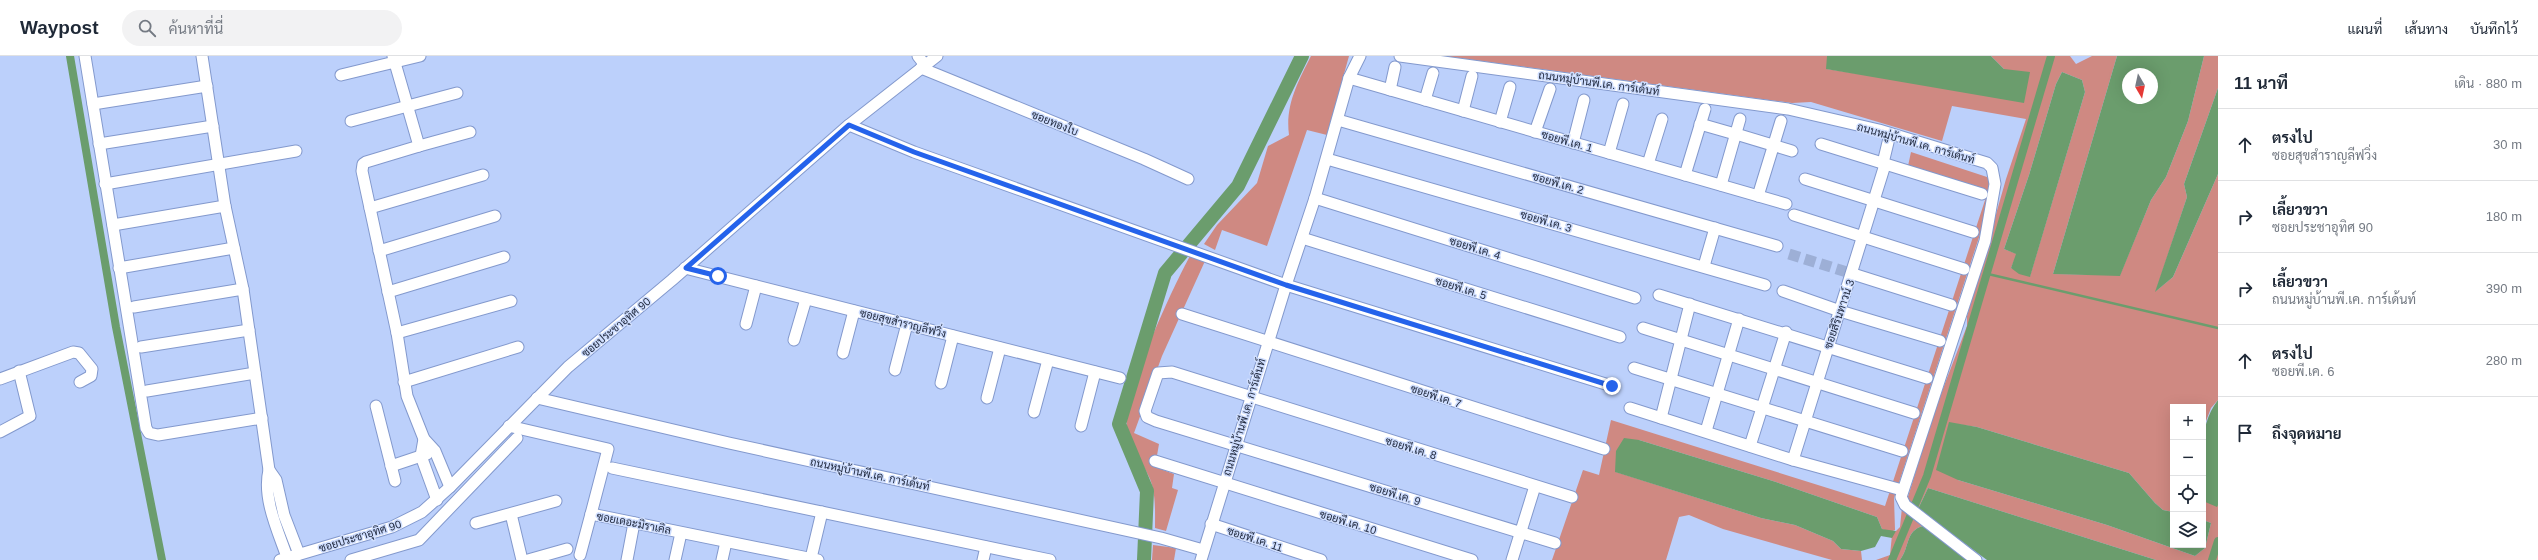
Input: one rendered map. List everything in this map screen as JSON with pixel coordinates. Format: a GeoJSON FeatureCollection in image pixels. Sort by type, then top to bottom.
{"type":"FeatureCollection","features":[{"type":"Feature","properties":{"kind":"street"},"geometry":{"type":"LineString","coordinates":[[85,56],[119,268],[149,433],[158,435],[262,418]]}},
{"type":"Feature","properties":{"kind":"street"},"geometry":{"type":"LineString","coordinates":[[202,56],[225,206],[243,289],[269,470],[267,486],[299,554]]}},
{"type":"Feature","properties":{"kind":"street"},"geometry":{"type":"LineString","coordinates":[[341,75],[394,59],[420,56]]}},
{"type":"Feature","properties":{"kind":"street"},"geometry":{"type":"LineString","coordinates":[[918,56],[923,67]]}},
{"type":"Feature","properties":{"kind":"street","name":"ซอยประชาอุทิศ 90"},"geometry":{"type":"LineString","coordinates":[[285,559],[408,521],[437,500],[568,367],[686,268],[849,125],[937,56]]}},
{"type":"Feature","properties":{"kind":"street","name":"ถนนหมู่บ้านพี.เค. การ์เด้นท์"},"geometry":{"type":"LineString","coordinates":[[537,398],[729,443],[1161,538],[1202,555],[1250,398],[1315,198],[1349,78],[1360,56]]}},
{"type":"Feature","properties":{"kind":"street","name":"ถนนหมู่บ้านพี.เค. การ์เด้นท์"},"geometry":{"type":"LineString","coordinates":[[1400,56],[1788,109],[1894,135],[1987,163],[1992,168],[1995,184],[1985,241],[1970,292],[1936,384],[1910,473],[1902,490]]}},
{"type":"Feature","properties":{"kind":"street"},"geometry":{"type":"LineString","coordinates":[[394,59],[406,106],[419,146]]}},
{"type":"Feature","properties":{"kind":"street","name":"ซอยทองใบ"},"geometry":{"type":"LineString","coordinates":[[923,67],[1144,159],[1188,179]]}},
{"type":"Feature","properties":{"kind":"street"},"geometry":{"type":"LineString","coordinates":[[1390,90],[1396,67]]}},
{"type":"Feature","properties":{"kind":"street"},"geometry":{"type":"LineString","coordinates":[[1425,100],[1433,73]]}},
{"type":"Feature","properties":{"kind":"street"},"geometry":{"type":"LineString","coordinates":[[1463,111],[1472,76]]}},
{"type":"Feature","properties":{"kind":"street","name":"ซอยพี.เค. 1"},"geometry":{"type":"LineString","coordinates":[[1349,78],[1786,204]]}},
{"type":"Feature","properties":{"kind":"street"},"geometry":{"type":"LineString","coordinates":[[93,104],[206,86]]}},
{"type":"Feature","properties":{"kind":"street"},"geometry":{"type":"LineString","coordinates":[[1500,122],[1510,87]]}},
{"type":"Feature","properties":{"kind":"street"},"geometry":{"type":"LineString","coordinates":[[1535,132],[1550,89]]}},
{"type":"Feature","properties":{"kind":"street"},"geometry":{"type":"LineString","coordinates":[[351,121],[457,93]]}},
{"type":"Feature","properties":{"kind":"street"},"geometry":{"type":"LineString","coordinates":[[1573,143],[1584,100]]}},
{"type":"Feature","properties":{"kind":"street"},"geometry":{"type":"LineString","coordinates":[[1609,153],[1624,104]]}},
{"type":"Feature","properties":{"kind":"street"},"geometry":{"type":"LineString","coordinates":[[1685,175],[1705,108]]}},
{"type":"Feature","properties":{"kind":"street"},"geometry":{"type":"LineString","coordinates":[[1721,185],[1740,118]]}},
{"type":"Feature","properties":{"kind":"street"},"geometry":{"type":"LineString","coordinates":[[1648,164],[1662,119]]}},
{"type":"Feature","properties":{"kind":"street","name":"ซอยพี.เค. 2"},"geometry":{"type":"LineString","coordinates":[[1338,120],[1777,246]]}},
{"type":"Feature","properties":{"kind":"street"},"geometry":{"type":"LineString","coordinates":[[1758,196],[1781,121]]}},
{"type":"Feature","properties":{"kind":"street"},"geometry":{"type":"LineString","coordinates":[[1700,124],[1792,151]]}},
{"type":"Feature","properties":{"kind":"street"},"geometry":{"type":"LineString","coordinates":[[849,125],[914,152],[1204,254],[1286,285],[1612,386]]}},
{"type":"Feature","properties":{"kind":"street"},"geometry":{"type":"LineString","coordinates":[[99,144],[213,126]]}},
{"type":"Feature","properties":{"kind":"street"},"geometry":{"type":"LineString","coordinates":[[450,487],[435,451],[424,439],[404,382],[397,333],[362,171],[363,164],[470,132]]}},
{"type":"Feature","properties":{"kind":"street","name":"ซอยสิรินทาวน์ 3"},"geometry":{"type":"LineString","coordinates":[[1793,460],[1816,382],[1853,274],[1873,201],[1894,135]]}},
{"type":"Feature","properties":{"kind":"street"},"geometry":{"type":"LineString","coordinates":[[1821,144],[1982,194]]}},
{"type":"Feature","properties":{"kind":"street"},"geometry":{"type":"LineString","coordinates":[[105,184],[296,151]]}},
{"type":"Feature","properties":{"kind":"street","name":"ซอยพี.เค. 3"},"geometry":{"type":"LineString","coordinates":[[1326,159],[1704,266],[1765,285]]}},
{"type":"Feature","properties":{"kind":"street"},"geometry":{"type":"LineString","coordinates":[[370,208],[483,175]]}},
{"type":"Feature","properties":{"kind":"street"},"geometry":{"type":"LineString","coordinates":[[1805,179],[1973,232]]}},
{"type":"Feature","properties":{"kind":"street","name":"ซอยพี.เค. 4"},"geometry":{"type":"LineString","coordinates":[[1315,198],[1634,298]]}},
{"type":"Feature","properties":{"kind":"street"},"geometry":{"type":"LineString","coordinates":[[113,225],[225,206]]}},
{"type":"Feature","properties":{"kind":"street"},"geometry":{"type":"LineString","coordinates":[[1794,215],[1964,269]]}},
{"type":"Feature","properties":{"kind":"street"},"geometry":{"type":"LineString","coordinates":[[379,251],[495,216]]}},
{"type":"Feature","properties":{"kind":"street"},"geometry":{"type":"LineString","coordinates":[[1704,266],[1715,228]]}},
{"type":"Feature","properties":{"kind":"street","name":"ซอยพี.เค. 5"},"geometry":{"type":"LineString","coordinates":[[1302,238],[1620,337]]}},
{"type":"Feature","properties":{"kind":"street"},"geometry":{"type":"LineString","coordinates":[[119,268],[234,248]]}},
{"type":"Feature","properties":{"kind":"street"},"geometry":{"type":"LineString","coordinates":[[388,292],[504,258]]}},
{"type":"Feature","properties":{"kind":"street","name":"ซอยสุขสำราญลีฟวิ่ง"},"geometry":{"type":"LineString","coordinates":[[686,268],[1120,378]]}},
{"type":"Feature","properties":{"kind":"street"},"geometry":{"type":"LineString","coordinates":[[1853,274],[1951,305]]}},
{"type":"Feature","properties":{"kind":"street"},"geometry":{"type":"LineString","coordinates":[[746,324],[756,286]]}},
{"type":"Feature","properties":{"kind":"street"},"geometry":{"type":"LineString","coordinates":[[134,307],[243,289]]}},
{"type":"Feature","properties":{"kind":"street"},"geometry":{"type":"LineString","coordinates":[[1783,291],[1840,311],[1940,341]]}},
{"type":"Feature","properties":{"kind":"street"},"geometry":{"type":"LineString","coordinates":[[1659,294],[1786,332],[1828,347],[1928,378]]}},
{"type":"Feature","properties":{"kind":"street"},"geometry":{"type":"LineString","coordinates":[[794,340],[806,299]]}},
{"type":"Feature","properties":{"kind":"street"},"geometry":{"type":"LineString","coordinates":[[397,333],[511,301]]}},
{"type":"Feature","properties":{"kind":"street"},"geometry":{"type":"LineString","coordinates":[[1661,418],[1690,304]]}},
{"type":"Feature","properties":{"kind":"street"},"geometry":{"type":"LineString","coordinates":[[843,353],[854,311]]}},
{"type":"Feature","properties":{"kind":"street","name":"ซอยพี.เค. 7"},"geometry":{"type":"LineString","coordinates":[[1182,314],[1268,343],[1604,449]]}},
{"type":"Feature","properties":{"kind":"street"},"geometry":{"type":"LineString","coordinates":[[1706,431],[1739,319]]}},
{"type":"Feature","properties":{"kind":"street"},"geometry":{"type":"LineString","coordinates":[[895,370],[907,324]]}},
{"type":"Feature","properties":{"kind":"street"},"geometry":{"type":"LineString","coordinates":[[1643,328],[1914,414]]}},
{"type":"Feature","properties":{"kind":"street"},"geometry":{"type":"LineString","coordinates":[[141,347],[249,330]]}},
{"type":"Feature","properties":{"kind":"street"},"geometry":{"type":"LineString","coordinates":[[1750,446],[1786,332]]}},
{"type":"Feature","properties":{"kind":"street"},"geometry":{"type":"LineString","coordinates":[[941,383],[954,336]]}},
{"type":"Feature","properties":{"kind":"street"},"geometry":{"type":"LineString","coordinates":[[404,382],[518,347]]}},
{"type":"Feature","properties":{"kind":"street"},"geometry":{"type":"LineString","coordinates":[[987,398],[1000,348]]}},
{"type":"Feature","properties":{"kind":"street"},"geometry":{"type":"LineString","coordinates":[[0,379],[73,352],[79,353],[92,369],[91,376],[80,382]]}},
{"type":"Feature","properties":{"kind":"street"},"geometry":{"type":"LineString","coordinates":[[1034,412],[1048,360]]}},
{"type":"Feature","properties":{"kind":"street"},"geometry":{"type":"LineString","coordinates":[[1634,368],[1902,451]]}},
{"type":"Feature","properties":{"kind":"street"},"geometry":{"type":"LineString","coordinates":[[0,432],[30,416],[19,371]]}},
{"type":"Feature","properties":{"kind":"street"},"geometry":{"type":"LineString","coordinates":[[1081,426],[1096,372]]}},
{"type":"Feature","properties":{"kind":"street","name":"ซอยพี.เค. 8"},"geometry":{"type":"LineString","coordinates":[[1236,445],[1147,416],[1145,411],[1147,403],[1158,374],[1172,372],[1250,398],[1572,497]]}},
{"type":"Feature","properties":{"kind":"street"},"geometry":{"type":"LineString","coordinates":[[147,391],[255,373]]}},
{"type":"Feature","properties":{"kind":"street"},"geometry":{"type":"LineString","coordinates":[[376,406],[395,482]]}},
{"type":"Feature","properties":{"kind":"street"},"geometry":{"type":"LineString","coordinates":[[1630,408],[1793,460],[1902,490],[1902,501],[1905,505],[1976,560]]}},
{"type":"Feature","properties":{"kind":"street","name":"ซอยเดอะมิราเคิล"},"geometry":{"type":"LineString","coordinates":[[509,426],[608,449],[591,514],[726,542],[773,556],[816,560]]}},
{"type":"Feature","properties":{"kind":"street"},"geometry":{"type":"LineString","coordinates":[[351,560],[419,540],[517,438]]}},
{"type":"Feature","properties":{"kind":"street"},"geometry":{"type":"LineString","coordinates":[[424,439],[421,456],[437,500]]}},
{"type":"Feature","properties":{"kind":"street","name":"ซอยพี.เค. 9"},"geometry":{"type":"LineString","coordinates":[[1236,445],[1555,543]]}},
{"type":"Feature","properties":{"kind":"street"},"geometry":{"type":"LineString","coordinates":[[391,466],[435,451]]}},
{"type":"Feature","properties":{"kind":"street","name":"ซอยพี.เค. 10"},"geometry":{"type":"LineString","coordinates":[[1155,461],[1472,560]]}},
{"type":"Feature","properties":{"kind":"street"},"geometry":{"type":"LineString","coordinates":[[612,468],[1050,560]]}},
{"type":"Feature","properties":{"kind":"street"},"geometry":{"type":"LineString","coordinates":[[1512,560],[1535,486]]}},
{"type":"Feature","properties":{"kind":"street"},"geometry":{"type":"LineString","coordinates":[[476,523],[556,501]]}},
{"type":"Feature","properties":{"kind":"street"},"geometry":{"type":"LineString","coordinates":[[278,511],[285,559]]}},
{"type":"Feature","properties":{"kind":"street"},"geometry":{"type":"LineString","coordinates":[[816,560],[822,512]]}},
{"type":"Feature","properties":{"kind":"street"},"geometry":{"type":"LineString","coordinates":[[511,514],[522,560]]}},
{"type":"Feature","properties":{"kind":"street"},"geometry":{"type":"LineString","coordinates":[[580,555],[591,514]]}},
{"type":"Feature","properties":{"kind":"street"},"geometry":{"type":"LineString","coordinates":[[627,560],[634,523]]}},
{"type":"Feature","properties":{"kind":"street","name":"ซอยพี.เค. 11"},"geometry":{"type":"LineString","coordinates":[[1211,524],[1321,560]]}},
{"type":"Feature","properties":{"kind":"street"},"geometry":{"type":"LineString","coordinates":[[675,560],[682,533]]}},
{"type":"Feature","properties":{"kind":"street"},"geometry":{"type":"LineString","coordinates":[[722,560],[726,542]]}},
{"type":"Feature","properties":{"kind":"street"},"geometry":{"type":"LineString","coordinates":[[983,560],[986,547]]}},
{"type":"Feature","properties":{"kind":"street"},"geometry":{"type":"LineString","coordinates":[[528,560],[567,549]]}},
{"type":"Feature","properties":{"kind":"shaded area"},"geometry":{"type":"Polygon","coordinates":[[[1311,56],[1349,56],[1327,135],[1307,130],[1267,246],[1222,230],[1215,250],[1204,244],[1217,225],[1257,183],[1268,146],[1289,135],[1288,124],[1291,104],[1297,85],[1311,56]]]}},
{"type":"Feature","properties":{"kind":"shaded area"},"geometry":{"type":"Polygon","coordinates":[[[1444,56],[1827,56],[1827,69],[1924,84],[2004,69],[1991,56],[2070,56],[2076,64],[2092,56],[2117,56],[2053,274],[2120,275],[2151,200],[2166,177],[2188,121],[2204,56],[2218,56],[2218,88],[2184,184],[2187,197],[2156,291],[2173,277],[2218,174],[2218,400],[2211,408],[2206,421],[2206,404],[2170,404],[2170,511],[2163,510],[2155,503],[2129,473],[1977,427],[1949,423],[1958,480],[2107,525],[2195,556],[2206,548],[2211,523],[2206,521],[2206,502],[2218,505],[2218,560],[2156,560],[1928,488],[1918,509],[1907,500],[1934,412],[1967,326],[1967,316],[2006,179],[2026,119],[1952,106],[1942,141],[1811,102],[1792,103],[1444,56]],[[2062,72],[2056,84],[2029,175],[2004,249],[2017,254],[2011,268],[2030,276],[2085,92],[2082,80],[2062,72]]]}},
{"type":"Feature","properties":{"kind":"shaded area"},"geometry":{"type":"Polygon","coordinates":[[[1827,56],[1991,56],[2004,69],[2030,72],[2024,103],[1826,69],[1827,56]]]}},
{"type":"Feature","properties":{"kind":"shaded area"},"geometry":{"type":"Polygon","coordinates":[[[2117,56],[2204,56],[2188,121],[2166,177],[2151,200],[2120,276],[2053,274],[2117,56]]]}},
{"type":"Feature","properties":{"kind":"shaded area"},"geometry":{"type":"Polygon","coordinates":[[[2062,72],[2082,80],[2085,92],[2030,277],[2019,274],[2011,268],[2016,254],[2004,249],[2029,175],[2056,84],[2062,72]]]}},
{"type":"Feature","properties":{"kind":"shaded area"},"geometry":{"type":"Polygon","coordinates":[[[2218,88],[2218,174],[2173,277],[2155,292],[2187,197],[2184,184],[2218,88]]]}},
{"type":"Feature","properties":{"kind":"shaded area"},"geometry":{"type":"Polygon","coordinates":[[[1911,152],[1987,177],[1992,183],[1985,219],[1894,498],[1895,530],[1890,532],[1882,529],[1877,517],[1776,482],[1639,440],[1616,472],[1761,518],[1795,525],[1833,541],[1841,549],[1861,551],[1862,560],[1832,560],[1723,529],[1689,515],[1679,517],[1666,560],[1552,560],[1583,470],[1599,475],[1611,420],[1885,506],[1988,191],[1908,166],[1911,152]]]}},
{"type":"Feature","properties":{"kind":"shaded area"},"geometry":{"type":"Polygon","coordinates":[[[1190,256],[1205,261],[1162,356],[1134,433],[1159,444],[1155,467],[1174,474],[1172,488],[1178,490],[1166,531],[1155,528],[1155,503],[1152,485],[1131,441],[1127,427],[1127,413],[1132,392],[1150,342],[1161,315],[1190,256]]]}},
{"type":"Feature","properties":{"kind":"shaded area"},"geometry":{"type":"Polygon","coordinates":[[[2218,400],[2217,507],[2206,502],[2206,423],[2218,400]]]}},
{"type":"Feature","properties":{"kind":"shaded area"},"geometry":{"type":"Polygon","coordinates":[[[1949,422],[1977,427],[2129,473],[2155,503],[2163,510],[2170,511],[2170,547],[2107,525],[1958,480],[1936,470],[1949,422]]]}},
{"type":"Feature","properties":{"kind":"shaded area"},"geometry":{"type":"Polygon","coordinates":[[[1624,438],[1639,440],[1776,482],[1877,517],[1882,529],[1896,531],[1892,538],[1881,536],[1875,547],[1861,551],[1841,549],[1833,541],[1795,525],[1761,518],[1615,472],[1616,451],[1624,438]]]}},
{"type":"Feature","properties":{"kind":"shaded area"},"geometry":{"type":"Polygon","coordinates":[[[1928,488],[2156,560],[1987,560],[1918,509],[1928,488]]]}},
{"type":"Feature","properties":{"kind":"shaded area"},"geometry":{"type":"Polygon","coordinates":[[[1902,507],[1923,526],[1917,528],[1910,536],[1900,560],[1876,560],[1890,555],[1892,535],[1900,527],[1902,507]]]}},
{"type":"Feature","properties":{"kind":"shaded area"},"geometry":{"type":"Polygon","coordinates":[[[2206,521],[2211,523],[2206,544],[2206,521]]]}},
{"type":"Feature","properties":{"kind":"shaded area"},"geometry":{"type":"Polygon","coordinates":[[[1923,526],[1968,560],[1900,560],[1910,536],[1917,528],[1923,526]]]}},
{"type":"Feature","properties":{"kind":"shaded area"},"geometry":{"type":"Polygon","coordinates":[[[1153,545],[1176,548],[1174,560],[1152,560],[1153,545]]]}},
{"type":"Feature","properties":{"kind":"shaded area"},"geometry":{"type":"Polygon","coordinates":[[[2172,548],[2205,548],[2195,556],[2172,548]]]}},
{"type":"Feature","properties":{"kind":"waterway"},"geometry":{"type":"LineString","coordinates":[[70,56],[116,327],[162,560]]}},
{"type":"Feature","properties":{"kind":"waterway"},"geometry":{"type":"LineString","coordinates":[[1144,560],[1147,491],[1119,424],[1165,273],[1238,186],[1302,56]]}},
{"type":"Feature","properties":{"kind":"waterway"},"geometry":{"type":"LineString","coordinates":[[1892,560],[1927,476],[2051,56]]}},
{"type":"Feature","properties":{"kind":"waterway"},"geometry":{"type":"LineString","coordinates":[[1988,274],[2218,328]]}},
{"type":"Feature","properties":{"kind":"waterway"},"geometry":{"type":"LineString","coordinates":[[2212,560],[2218,541]]}},
{"type":"Feature","properties":{"kind":"tunnel"},"geometry":{"type":"LineString","coordinates":[[1789,254],[1853,274]]}},
{"type":"Feature","properties":{"kind":"route"},"geometry":{"type":"LineString","coordinates":[[718,276],[686,268],[849,125],[914,152],[1204,254],[1286,285],[1612,386]]}}]}
